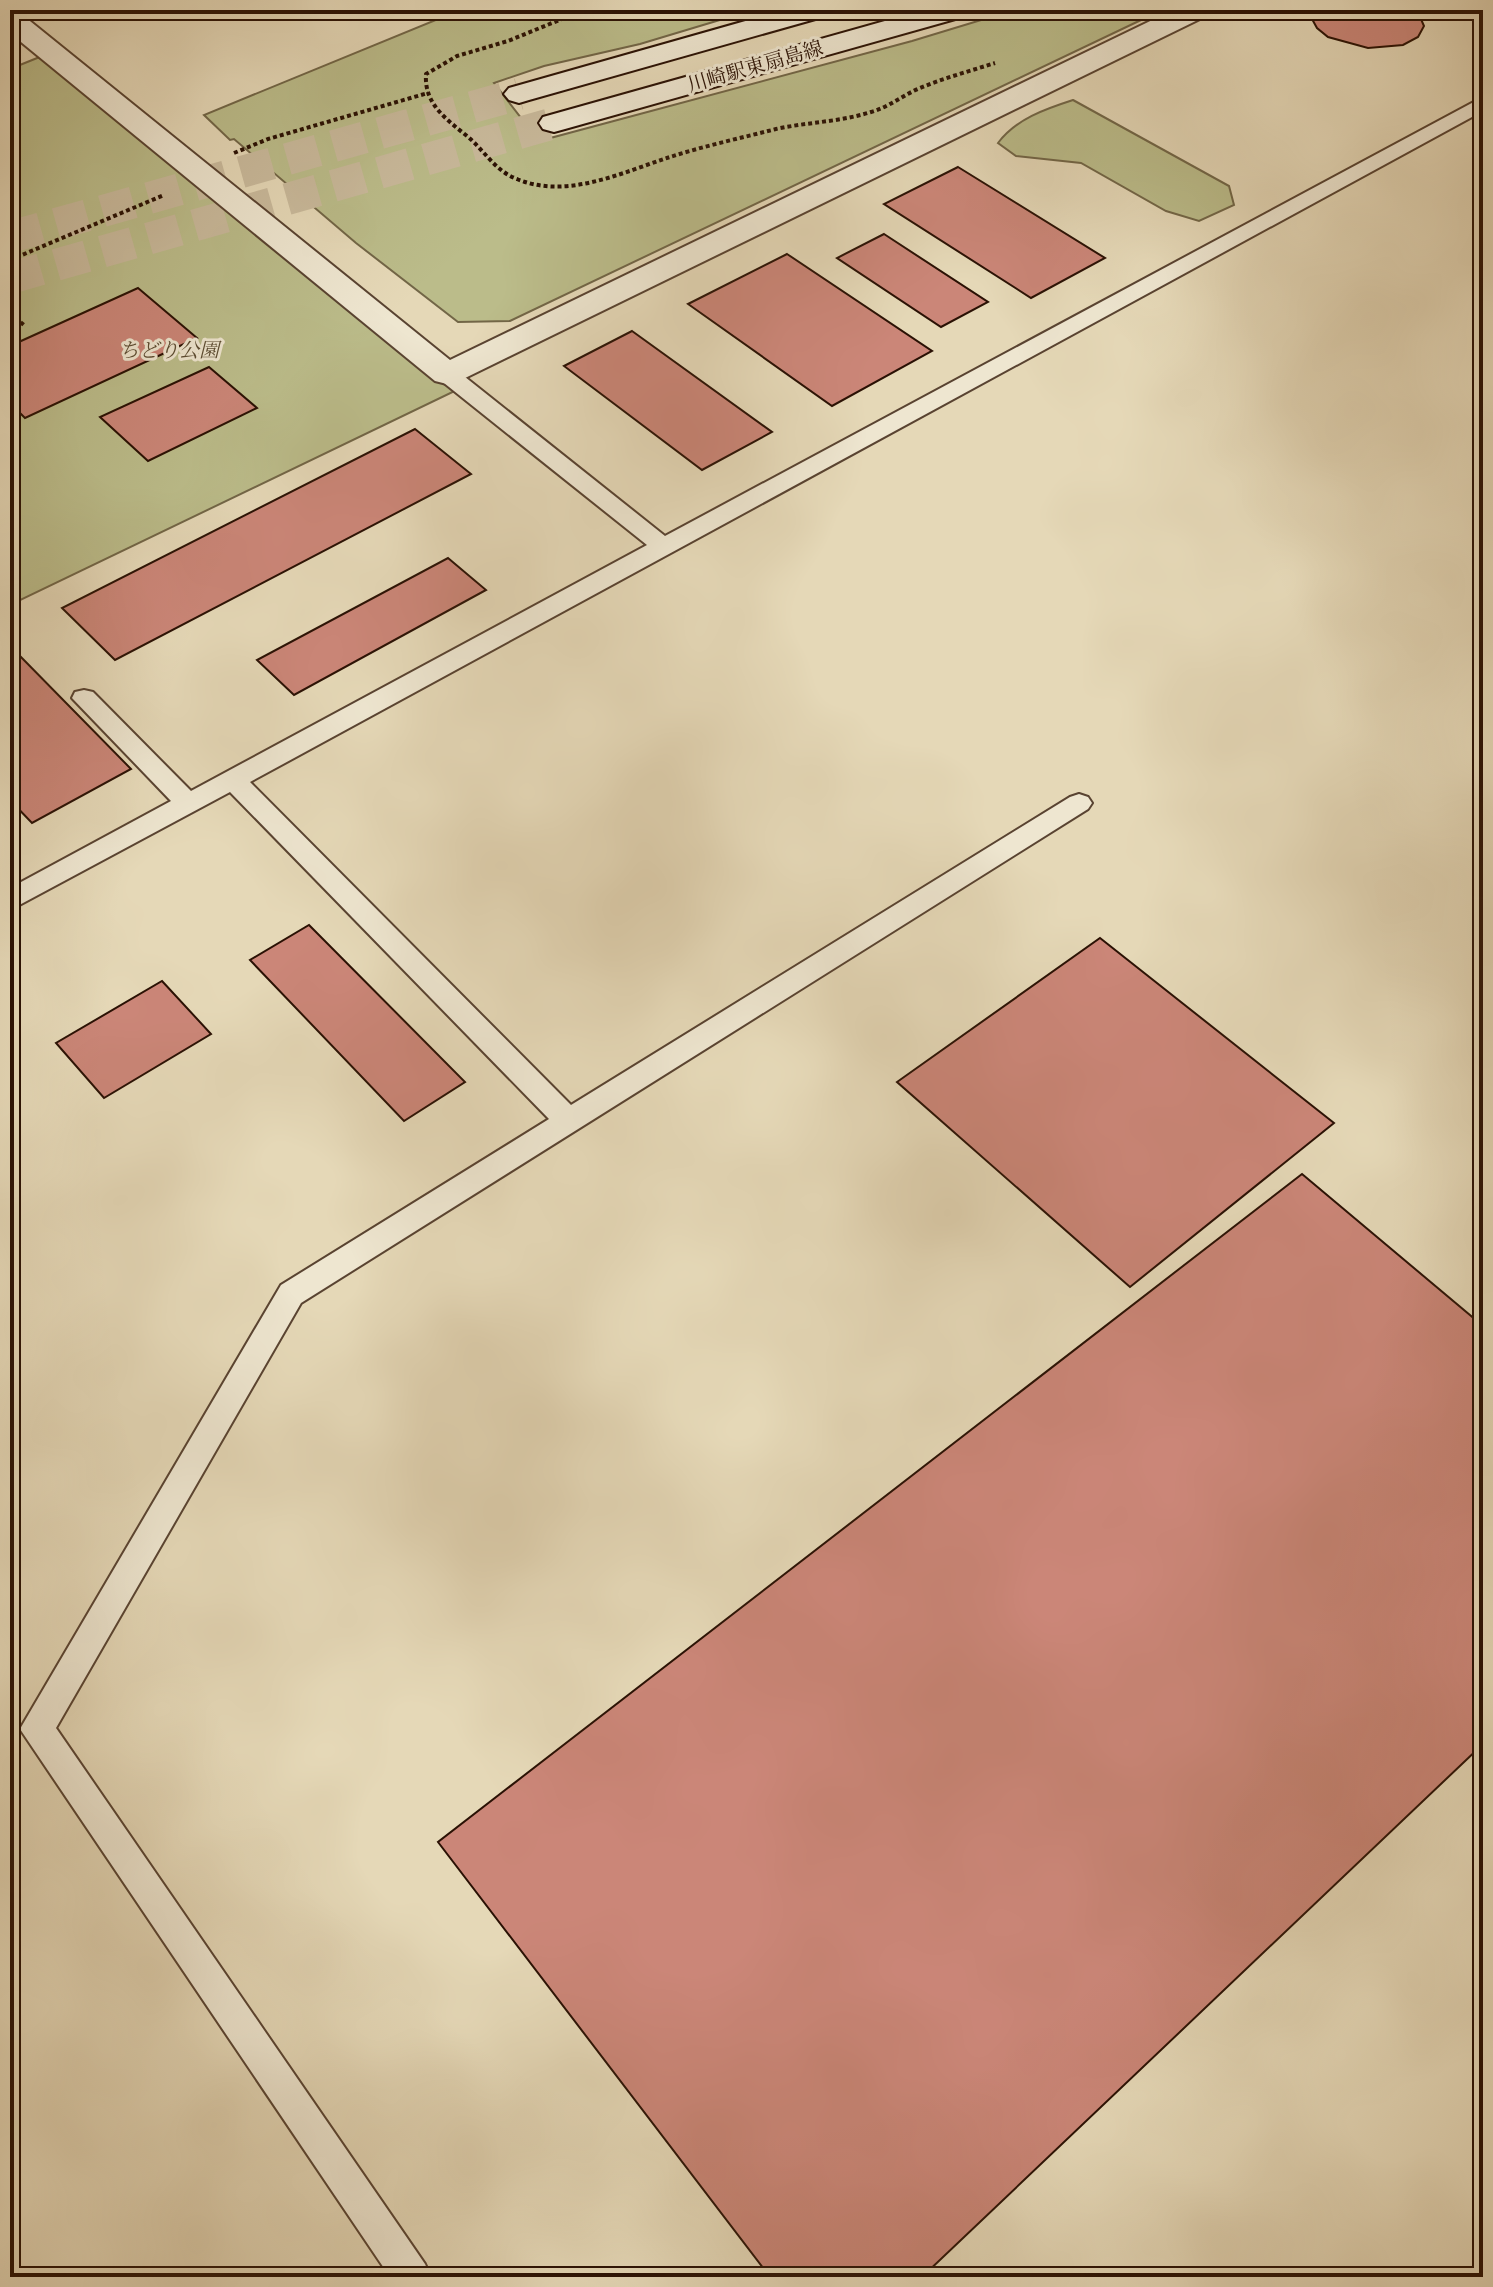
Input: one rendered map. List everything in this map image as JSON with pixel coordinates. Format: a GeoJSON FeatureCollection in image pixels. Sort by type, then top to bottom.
{"type":"FeatureCollection","features":[{"type":"Feature","properties":{"kind":"street","name":"川崎駅東扇島線"},"geometry":{"type":"LineString","coordinates":[[519,94],[816,10]]}},
{"type":"Feature","properties":{"kind":"street","name":"川崎駅東扇島線"},"geometry":{"type":"LineString","coordinates":[[554,123],[956,10]]}},
{"type":"Feature","properties":{"kind":"street"},"geometry":{"type":"LineString","coordinates":[[10,19],[447,374],[1196,10]]}},
{"type":"Feature","properties":{"kind":"lane"},"geometry":{"type":"LineString","coordinates":[[10,900],[1483,103]]}},
{"type":"Feature","properties":{"kind":"lane"},"geometry":{"type":"LineString","coordinates":[[447,374],[663,546]]}},
{"type":"Feature","properties":{"kind":"lane"},"geometry":{"type":"LineString","coordinates":[[84,698],[188,803]]}},
{"type":"Feature","properties":{"kind":"lane"},"geometry":{"type":"LineString","coordinates":[[232,779],[569,1121]]}},
{"type":"Feature","properties":{"kind":"lane"},"geometry":{"type":"LineString","coordinates":[[412,2277],[37,1729],[291,1294],[1079,803]]}},
{"type":"Feature","properties":{"kind":"path"},"geometry":{"type":"LineString","coordinates":[[10,260],[202,173],[268,139],[428,93]]}},
{"type":"Feature","properties":{"kind":"path"},"geometry":{"type":"LineString","coordinates":[[10,313],[25,326]]}},
{"type":"Feature","properties":{"kind":"green space"},"geometry":{"type":"Polygon","coordinates":[[[460,10],[753,10],[640,44],[544,66],[494,83],[539,141],[912,41],[1014,10],[1162,10],[510,321],[458,322],[356,243],[204,115],[460,10]]]}},
{"type":"Feature","properties":{"kind":"green space","name":"ちどり公園"},"geometry":{"type":"Polygon","coordinates":[[[52,52],[463,387],[10,605],[10,69],[52,52]]]}},
{"type":"Feature","properties":{"kind":"green space"},"geometry":{"type":"Polygon","coordinates":[[[1073,100],[1229,186],[1234,205],[1199,221],[1166,211],[1081,163],[1016,156],[998,143],[1022,121],[1073,100]]]}},
{"type":"Feature","properties":{"kind":"building"},"geometry":{"type":"Polygon","coordinates":[[[1312,10],[1417,10],[1424,26],[1418,37],[1403,45],[1368,48],[1328,37],[1317,28],[1312,19],[1312,10]]]}},
{"type":"Feature","properties":{"kind":"building"},"geometry":{"type":"Polygon","coordinates":[[[958,167],[1105,258],[1031,298],[884,204],[958,167]]]}},
{"type":"Feature","properties":{"kind":"building"},"geometry":{"type":"Polygon","coordinates":[[[884,234],[988,302],[941,327],[837,258],[884,234]]]}},
{"type":"Feature","properties":{"kind":"building"},"geometry":{"type":"Polygon","coordinates":[[[787,254],[932,351],[832,406],[688,304],[787,254]]]}},
{"type":"Feature","properties":{"kind":"building"},"geometry":{"type":"Polygon","coordinates":[[[138,288],[197,338],[25,418],[10,403],[10,346],[138,288]]]}},
{"type":"Feature","properties":{"kind":"building"},"geometry":{"type":"Polygon","coordinates":[[[632,331],[772,432],[702,470],[564,366],[632,331]]]}},
{"type":"Feature","properties":{"kind":"building"},"geometry":{"type":"Polygon","coordinates":[[[209,367],[257,408],[148,461],[100,417],[209,367]]]}},
{"type":"Feature","properties":{"kind":"building"},"geometry":{"type":"Polygon","coordinates":[[[415,429],[471,474],[115,660],[62,608],[415,429]]]}},
{"type":"Feature","properties":{"kind":"building"},"geometry":{"type":"Polygon","coordinates":[[[448,558],[486,590],[294,695],[257,660],[448,558]]]}},
{"type":"Feature","properties":{"kind":"building"},"geometry":{"type":"Polygon","coordinates":[[[18,654],[131,769],[32,823],[10,800],[10,658],[18,654]]]}},
{"type":"Feature","properties":{"kind":"building"},"geometry":{"type":"Polygon","coordinates":[[[309,925],[465,1082],[404,1121],[250,960],[309,925]]]}},
{"type":"Feature","properties":{"kind":"building"},"geometry":{"type":"Polygon","coordinates":[[[1100,938],[1334,1123],[1130,1287],[897,1082],[1100,938]]]}},
{"type":"Feature","properties":{"kind":"building"},"geometry":{"type":"Polygon","coordinates":[[[162,981],[211,1034],[104,1098],[56,1043],[162,981]]]}},
{"type":"Feature","properties":{"kind":"building"},"geometry":{"type":"Polygon","coordinates":[[[1302,1174],[1483,1326],[1483,1744],[922,2277],[770,2277],[438,1842],[1302,1174]]]}},
{"type":"Feature","properties":{"kind":"tunnel"},"geometry":{"type":"LineString","coordinates":[[10,237],[519,94]]}},
{"type":"Feature","properties":{"kind":"tunnel"},"geometry":{"type":"LineString","coordinates":[[10,278],[554,123]]}}]}
